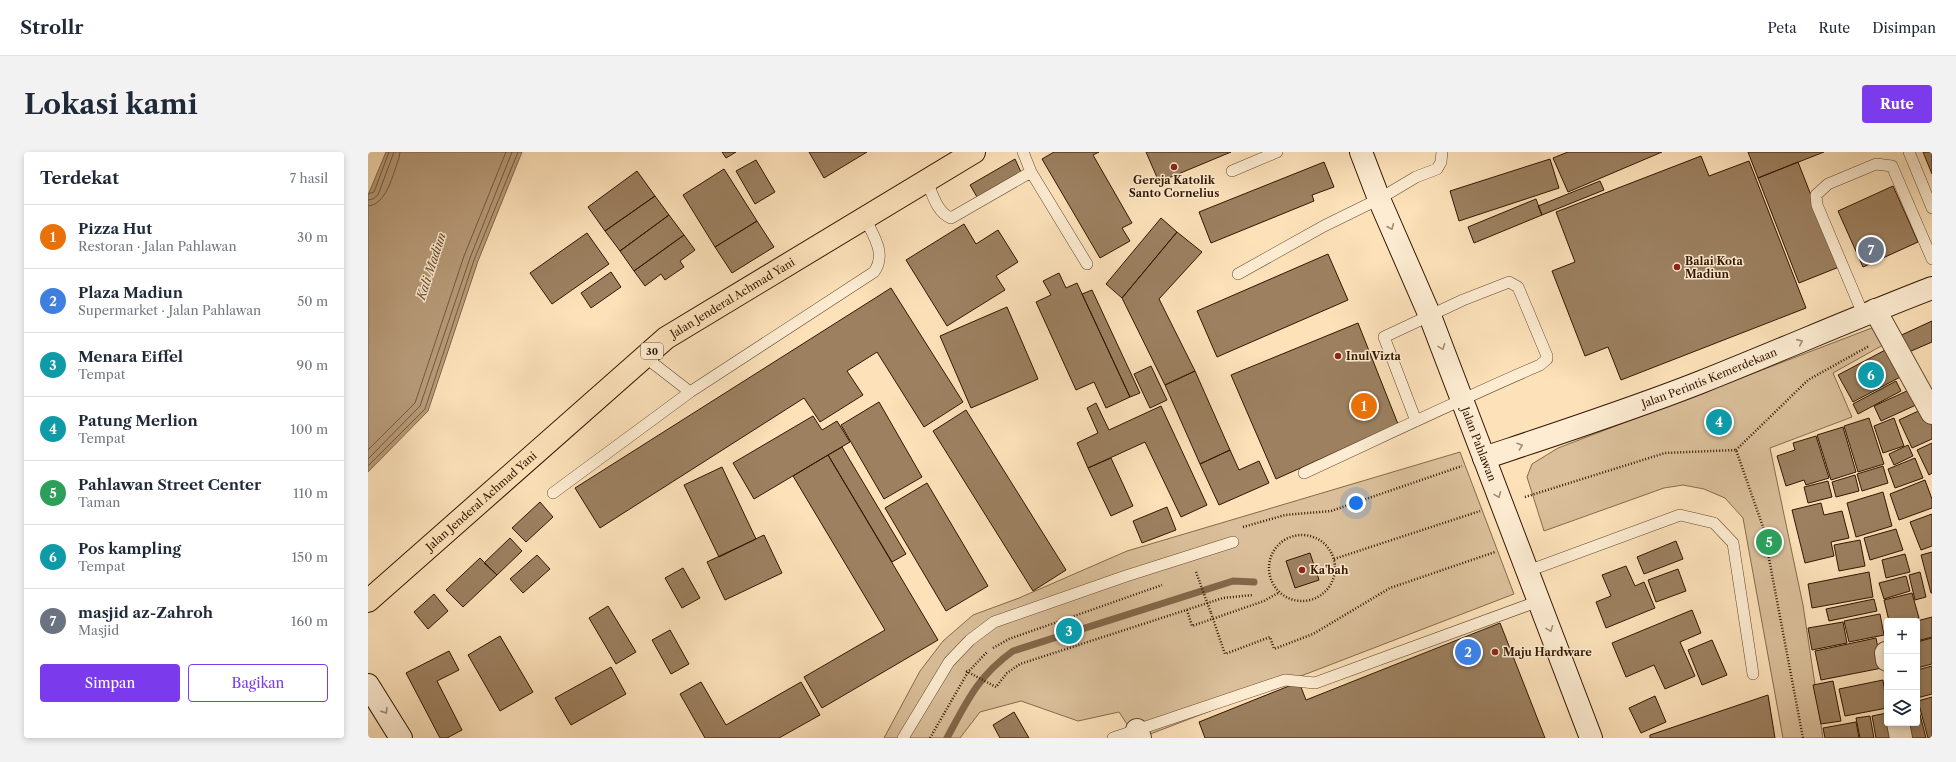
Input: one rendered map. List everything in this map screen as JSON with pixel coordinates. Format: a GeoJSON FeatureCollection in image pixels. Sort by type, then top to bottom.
{"type":"FeatureCollection","features":[{"type":"Feature","properties":{"kind":"highway","name":"Jalan Jenderal Achmad Yani"},"geometry":{"type":"LineString","coordinates":[[368,601],[666,338],[974,152]]}},
{"type":"Feature","properties":{"kind":"main road","name":"Jalan Pahlawan"},"geometry":{"type":"LineString","coordinates":[[1361,152],[1379,199],[1430,316],[1591,738]]}},
{"type":"Feature","properties":{"kind":"main road","name":"Jalan Perintis Kemerdekaan"},"geometry":{"type":"LineString","coordinates":[[1484,458],[1607,416],[1700,382],[1793,345],[1869,312],[1932,288]]}},
{"type":"Feature","properties":{"kind":"main road"},"geometry":{"type":"LineString","coordinates":[[1869,312],[1932,413]]}},
{"type":"Feature","properties":{"kind":"main road"},"geometry":{"type":"LineString","coordinates":[[368,685],[401,738]]}},
{"type":"Feature","properties":{"kind":"main road"},"geometry":{"type":"LineString","coordinates":[[1899,726],[1901,738]]}},
{"type":"Feature","properties":{"kind":"lane"},"geometry":{"type":"LineString","coordinates":[[1022,152],[1031,172],[1087,264]]}},
{"type":"Feature","properties":{"kind":"lane"},"geometry":{"type":"LineString","coordinates":[[1232,171],[1276,152]]}},
{"type":"Feature","properties":{"kind":"lane"},"geometry":{"type":"LineString","coordinates":[[1238,274],[1324,226],[1379,199],[1416,177],[1437,169],[1441,162],[1442,152]]}},
{"type":"Feature","properties":{"kind":"lane"},"geometry":{"type":"LineString","coordinates":[[1908,152],[1932,208]]}},
{"type":"Feature","properties":{"kind":"lane"},"geometry":{"type":"LineString","coordinates":[[1869,312],[1817,205],[1816,195],[1828,184],[1876,164],[1892,166],[1932,259]]}},
{"type":"Feature","properties":{"kind":"lane"},"geometry":{"type":"LineString","coordinates":[[927,181],[939,209],[944,216],[951,218],[1031,172]]}},
{"type":"Feature","properties":{"kind":"lane"},"geometry":{"type":"LineString","coordinates":[[553,493],[690,392],[874,272],[879,265],[881,254],[865,218]]}},
{"type":"Feature","properties":{"kind":"lane"},"geometry":{"type":"LineString","coordinates":[[1304,473],[1416,421],[1461,399],[1540,365],[1547,359],[1518,287],[1509,282],[1384,337],[1416,421]]}},
{"type":"Feature","properties":{"kind":"lane"},"geometry":{"type":"LineString","coordinates":[[645,357],[690,392]]}},
{"type":"Feature","properties":{"kind":"lane"},"geometry":{"type":"LineString","coordinates":[[1528,571],[1680,514],[1714,523],[1733,543],[1753,674]]}},
{"type":"Feature","properties":{"kind":"lane"},"geometry":{"type":"LineString","coordinates":[[903,738],[949,662],[970,640],[994,622],[1126,576],[1233,542]]}},
{"type":"Feature","properties":{"kind":"lane"},"geometry":{"type":"LineString","coordinates":[[1113,738],[1138,734],[1285,680],[1315,683],[1539,601]]}},
{"type":"Feature","properties":{"kind":"path"},"geometry":{"type":"LineString","coordinates":[[1736,450],[1808,380],[1873,344],[1869,312]]}},
{"type":"Feature","properties":{"kind":"path"},"geometry":{"type":"LineString","coordinates":[[1240,527],[1285,515],[1331,511],[1484,458]]}},
{"type":"Feature","properties":{"kind":"path"},"geometry":{"type":"LineString","coordinates":[[1293,536],[1310,536],[1325,544],[1334,559],[1334,576],[1326,592],[1311,600],[1293,601],[1278,592],[1269,578],[1269,560],[1278,545],[1293,536]]}},
{"type":"Feature","properties":{"kind":"path"},"geometry":{"type":"LineString","coordinates":[[1189,576],[1197,573],[1225,654],[1270,637],[1274,649],[1313,634],[1390,588],[1517,544]]}},
{"type":"Feature","properties":{"kind":"path"},"geometry":{"type":"LineString","coordinates":[[930,738],[968,672],[990,649],[1009,639],[1167,584]]}},
{"type":"Feature","properties":{"kind":"path"},"geometry":{"type":"LineString","coordinates":[[1187,610],[1192,626],[1264,601],[1278,592]]}},
{"type":"Feature","properties":{"kind":"path"},"geometry":{"type":"LineString","coordinates":[[968,672],[996,687],[1006,673],[1020,664],[1223,598],[1253,595]]}},
{"type":"Feature","properties":{"kind":"shaded area"},"geometry":{"type":"Polygon","coordinates":[[[1877,326],[1883,345],[1833,373],[1852,417],[1770,448],[1803,605],[1823,738],[1783,738],[1743,518],[1725,498],[1704,489],[1683,485],[1664,488],[1544,531],[1527,477],[1532,464],[1558,448],[1877,326]]]}},
{"type":"Feature","properties":{"kind":"shaded area"},"geometry":{"type":"Polygon","coordinates":[[[1460,452],[1514,594],[1140,738],[1136,738],[1119,712],[1078,721],[1021,701],[980,712],[960,738],[884,738],[920,671],[943,641],[973,615],[1019,598],[1127,551],[1460,452]]]}},
{"type":"Feature","properties":{"kind":"water","name":"Kali Madiun"},"geometry":{"type":"Polygon","coordinates":[[[386,152],[522,152],[478,261],[428,411],[368,472],[368,195],[386,152]]]}},
{"type":"Feature","properties":{"kind":"building"},"geometry":{"type":"Polygon","coordinates":[[[722,152],[736,152],[726,158],[722,152]]]}},
{"type":"Feature","properties":{"kind":"building"},"geometry":{"type":"Polygon","coordinates":[[[809,152],[867,152],[824,178],[809,152]]]}},
{"type":"Feature","properties":{"kind":"building"},"geometry":{"type":"Polygon","coordinates":[[[1054,152],[1099,152],[1093,155],[1132,223],[1122,228],[1130,241],[1100,258],[1042,159],[1054,152]]]}},
{"type":"Feature","properties":{"kind":"building","name":"Gereja Katolik Santo Cornelius"},"geometry":{"type":"Polygon","coordinates":[[[1146,152],[1231,152],[1159,182],[1146,152]]]}},
{"type":"Feature","properties":{"kind":"building"},"geometry":{"type":"Polygon","coordinates":[[[1568,152],[1662,152],[1568,192],[1553,158],[1568,152]]]}},
{"type":"Feature","properties":{"kind":"building"},"geometry":{"type":"Polygon","coordinates":[[[1748,152],[1824,152],[1758,178],[1748,152]]]}},
{"type":"Feature","properties":{"kind":"building"},"geometry":{"type":"Polygon","coordinates":[[[1923,152],[1932,152],[1932,174],[1923,152]]]}},
{"type":"Feature","properties":{"kind":"building","name":"Balai Kota Madiun"},"geometry":{"type":"Polygon","coordinates":[[[1701,156],[1709,176],[1749,161],[1806,308],[1621,380],[1608,347],[1585,356],[1552,271],[1575,262],[1556,212],[1701,156]]]}},
{"type":"Feature","properties":{"kind":"building"},"geometry":{"type":"Polygon","coordinates":[[[1015,159],[1021,172],[977,197],[970,185],[1015,159]]]}},
{"type":"Feature","properties":{"kind":"building"},"geometry":{"type":"Polygon","coordinates":[[[1550,159],[1559,188],[1459,221],[1450,191],[1550,159]]]}},
{"type":"Feature","properties":{"kind":"building"},"geometry":{"type":"Polygon","coordinates":[[[756,160],[775,192],[755,204],[736,171],[756,160]]]}},
{"type":"Feature","properties":{"kind":"building"},"geometry":{"type":"Polygon","coordinates":[[[1324,162],[1334,187],[1312,195],[1314,201],[1211,243],[1199,212],[1324,162]]]}},
{"type":"Feature","properties":{"kind":"building"},"geometry":{"type":"Polygon","coordinates":[[[1798,162],[1839,267],[1799,283],[1758,178],[1798,162]]]}},
{"type":"Feature","properties":{"kind":"building"},"geometry":{"type":"Polygon","coordinates":[[[724,169],[757,221],[715,247],[683,195],[724,169]]]}},
{"type":"Feature","properties":{"kind":"building"},"geometry":{"type":"Polygon","coordinates":[[[637,171],[655,196],[605,231],[588,207],[637,171]]]}},
{"type":"Feature","properties":{"kind":"building"},"geometry":{"type":"Polygon","coordinates":[[[1600,181],[1604,190],[1542,215],[1538,206],[1600,181]]]}},
{"type":"Feature","properties":{"kind":"building"},"geometry":{"type":"Polygon","coordinates":[[[1893,186],[1918,242],[1863,267],[1838,211],[1893,186]]]}},
{"type":"Feature","properties":{"kind":"building"},"geometry":{"type":"Polygon","coordinates":[[[655,196],[669,215],[620,251],[605,231],[655,196]]]}},
{"type":"Feature","properties":{"kind":"building"},"geometry":{"type":"Polygon","coordinates":[[[1536,199],[1542,215],[1474,243],[1468,227],[1536,199]]]}},
{"type":"Feature","properties":{"kind":"building"},"geometry":{"type":"Polygon","coordinates":[[[669,215],[684,235],[634,271],[620,251],[669,215]]]}},
{"type":"Feature","properties":{"kind":"building"},"geometry":{"type":"Polygon","coordinates":[[[1161,218],[1177,232],[1122,298],[1106,284],[1161,218]]]}},
{"type":"Feature","properties":{"kind":"building"},"geometry":{"type":"Polygon","coordinates":[[[757,221],[774,247],[732,273],[715,247],[757,221]]]}},
{"type":"Feature","properties":{"kind":"building"},"geometry":{"type":"Polygon","coordinates":[[[964,224],[976,244],[998,230],[1018,262],[996,276],[1005,290],[947,326],[906,260],[964,224]]]}},
{"type":"Feature","properties":{"kind":"building"},"geometry":{"type":"Polygon","coordinates":[[[1177,232],[1202,252],[1159,299],[1195,371],[1165,385],[1122,298],[1177,232]]]}},
{"type":"Feature","properties":{"kind":"building"},"geometry":{"type":"Polygon","coordinates":[[[587,233],[609,264],[552,304],[530,273],[587,233]]]}},
{"type":"Feature","properties":{"kind":"building"},"geometry":{"type":"Polygon","coordinates":[[[684,235],[695,250],[680,261],[684,267],[665,280],[661,274],[645,286],[634,271],[684,235]]]}},
{"type":"Feature","properties":{"kind":"building"},"geometry":{"type":"Polygon","coordinates":[[[1328,254],[1348,300],[1217,357],[1197,311],[1328,254]]]}},
{"type":"Feature","properties":{"kind":"building"},"geometry":{"type":"Polygon","coordinates":[[[611,272],[621,287],[591,308],[581,293],[611,272]]]}},
{"type":"Feature","properties":{"kind":"building"},"geometry":{"type":"Polygon","coordinates":[[[1059,273],[1066,288],[1077,283],[1130,397],[1106,408],[1094,382],[1076,390],[1036,302],[1051,295],[1043,281],[1059,273]]]}},
{"type":"Feature","properties":{"kind":"building"},"geometry":{"type":"Polygon","coordinates":[[[891,288],[963,402],[924,427],[877,352],[847,371],[863,395],[820,422],[804,398],[600,528],[575,488],[891,288]]]}},
{"type":"Feature","properties":{"kind":"building"},"geometry":{"type":"Polygon","coordinates":[[[1092,290],[1140,393],[1130,397],[1082,294],[1092,290]]]}},
{"type":"Feature","properties":{"kind":"building"},"geometry":{"type":"Polygon","coordinates":[[[1007,307],[1038,379],[971,408],[940,336],[1007,307]]]}},
{"type":"Feature","properties":{"kind":"building"},"geometry":{"type":"Polygon","coordinates":[[[1932,321],[1932,342],[1902,355],[1895,338],[1932,321]]]}},
{"type":"Feature","properties":{"kind":"building"},"geometry":{"type":"Polygon","coordinates":[[[1358,323],[1398,424],[1276,479],[1231,375],[1358,323]]]}},
{"type":"Feature","properties":{"kind":"building"},"geometry":{"type":"Polygon","coordinates":[[[1889,348],[1904,375],[1853,402],[1838,375],[1889,348]]]}},
{"type":"Feature","properties":{"kind":"building"},"geometry":{"type":"Polygon","coordinates":[[[1151,366],[1167,400],[1150,408],[1134,374],[1151,366]]]}},
{"type":"Feature","properties":{"kind":"building"},"geometry":{"type":"Polygon","coordinates":[[[1195,371],[1230,450],[1200,464],[1165,385],[1195,371]]]}},
{"type":"Feature","properties":{"kind":"building"},"geometry":{"type":"Polygon","coordinates":[[[1896,381],[1901,391],[1858,414],[1853,404],[1896,381]]]}},
{"type":"Feature","properties":{"kind":"building"},"geometry":{"type":"Polygon","coordinates":[[[1909,390],[1916,405],[1881,421],[1874,406],[1909,390]]]}},
{"type":"Feature","properties":{"kind":"building"},"geometry":{"type":"Polygon","coordinates":[[[879,402],[922,477],[884,499],[841,425],[879,402]]]}},
{"type":"Feature","properties":{"kind":"building"},"geometry":{"type":"Polygon","coordinates":[[[1096,403],[1109,430],[1161,406],[1207,505],[1181,517],[1145,442],[1088,468],[1077,443],[1098,433],[1087,408],[1096,403]]]}},
{"type":"Feature","properties":{"kind":"building"},"geometry":{"type":"Polygon","coordinates":[[[1927,407],[1932,418],[1932,439],[1912,448],[1899,420],[1927,407]]]}},
{"type":"Feature","properties":{"kind":"building"},"geometry":{"type":"Polygon","coordinates":[[[966,410],[1066,570],[1033,591],[933,431],[966,410]]]}},
{"type":"Feature","properties":{"kind":"building"},"geometry":{"type":"Polygon","coordinates":[[[813,416],[822,430],[837,421],[850,442],[754,499],[733,463],[813,416]]]}},
{"type":"Feature","properties":{"kind":"building"},"geometry":{"type":"Polygon","coordinates":[[[1869,418],[1884,464],[1858,472],[1844,426],[1869,418]]]}},
{"type":"Feature","properties":{"kind":"building"},"geometry":{"type":"Polygon","coordinates":[[[1894,418],[1904,446],[1883,453],[1874,426],[1894,418]]]}},
{"type":"Feature","properties":{"kind":"building"},"geometry":{"type":"Polygon","coordinates":[[[1843,427],[1856,472],[1831,480],[1817,435],[1843,427]]]}},
{"type":"Feature","properties":{"kind":"building"},"geometry":{"type":"Polygon","coordinates":[[[1816,436],[1829,478],[1806,485],[1804,480],[1786,486],[1777,456],[1795,450],[1793,443],[1816,436]]]}},
{"type":"Feature","properties":{"kind":"building"},"geometry":{"type":"Polygon","coordinates":[[[1932,443],[1932,473],[1929,475],[1917,450],[1932,443]]]}},
{"type":"Feature","properties":{"kind":"building"},"geometry":{"type":"Polygon","coordinates":[[[1908,445],[1913,456],[1894,465],[1889,454],[1908,445]]]}},
{"type":"Feature","properties":{"kind":"building"},"geometry":{"type":"Polygon","coordinates":[[[842,447],[906,554],[892,562],[828,455],[842,447]]]}},
{"type":"Feature","properties":{"kind":"building"},"geometry":{"type":"Polygon","coordinates":[[[1230,450],[1239,470],[1259,461],[1269,483],[1219,505],[1200,464],[1230,450]]]}},
{"type":"Feature","properties":{"kind":"building"},"geometry":{"type":"Polygon","coordinates":[[[828,455],[938,640],[822,708],[804,677],[885,630],[793,476],[828,455]]]}},
{"type":"Feature","properties":{"kind":"building"},"geometry":{"type":"Polygon","coordinates":[[[1111,458],[1133,506],[1111,516],[1088,468],[1111,458]]]}},
{"type":"Feature","properties":{"kind":"building"},"geometry":{"type":"Polygon","coordinates":[[[1915,458],[1923,478],[1895,488],[1888,469],[1915,458]]]}},
{"type":"Feature","properties":{"kind":"building"},"geometry":{"type":"Polygon","coordinates":[[[1883,466],[1888,483],[1862,491],[1857,474],[1883,466]]]}},
{"type":"Feature","properties":{"kind":"building"},"geometry":{"type":"Polygon","coordinates":[[[722,467],[756,539],[719,557],[684,485],[722,467]]]}},
{"type":"Feature","properties":{"kind":"building"},"geometry":{"type":"Polygon","coordinates":[[[1855,475],[1859,491],[1836,497],[1832,482],[1855,475]]]}},
{"type":"Feature","properties":{"kind":"building"},"geometry":{"type":"Polygon","coordinates":[[[1925,480],[1932,499],[1932,508],[1899,520],[1890,494],[1925,480]]]}},
{"type":"Feature","properties":{"kind":"building"},"geometry":{"type":"Polygon","coordinates":[[[1828,481],[1832,497],[1808,503],[1804,487],[1828,481]]]}},
{"type":"Feature","properties":{"kind":"building"},"geometry":{"type":"Polygon","coordinates":[[[927,483],[988,586],[946,611],[885,508],[927,483]]]}},
{"type":"Feature","properties":{"kind":"building"},"geometry":{"type":"Polygon","coordinates":[[[1883,492],[1892,526],[1856,537],[1847,503],[1883,492]]]}},
{"type":"Feature","properties":{"kind":"building"},"geometry":{"type":"Polygon","coordinates":[[[540,502],[553,517],[526,542],[512,528],[540,502]]]}},
{"type":"Feature","properties":{"kind":"building"},"geometry":{"type":"Polygon","coordinates":[[[1821,503],[1824,515],[1842,511],[1849,538],[1831,542],[1834,556],[1805,563],[1792,510],[1821,503]]]}},
{"type":"Feature","properties":{"kind":"building"},"geometry":{"type":"Polygon","coordinates":[[[1167,507],[1176,530],[1142,543],[1133,521],[1167,507]]]}},
{"type":"Feature","properties":{"kind":"building"},"geometry":{"type":"Polygon","coordinates":[[[1932,514],[1932,546],[1921,550],[1910,522],[1932,514]]]}},
{"type":"Feature","properties":{"kind":"building"},"geometry":{"type":"Polygon","coordinates":[[[1896,529],[1903,550],[1870,560],[1864,538],[1896,529]]]}},
{"type":"Feature","properties":{"kind":"building"},"geometry":{"type":"Polygon","coordinates":[[[764,535],[782,573],[725,600],[707,562],[764,535]]]}},
{"type":"Feature","properties":{"kind":"building"},"geometry":{"type":"Polygon","coordinates":[[[510,538],[522,551],[497,575],[484,563],[510,538]]]}},
{"type":"Feature","properties":{"kind":"building"},"geometry":{"type":"Polygon","coordinates":[[[1860,540],[1865,566],[1839,571],[1834,545],[1860,540]]]}},
{"type":"Feature","properties":{"kind":"building"},"geometry":{"type":"Polygon","coordinates":[[[1676,541],[1683,559],[1644,574],[1637,557],[1676,541]]]}},
{"type":"Feature","properties":{"kind":"building"},"geometry":{"type":"Polygon","coordinates":[[[1932,552],[1932,593],[1931,593],[1921,555],[1932,552]]]}},
{"type":"Feature","properties":{"kind":"building","name":"Ka'bah"},"geometry":{"type":"Polygon","coordinates":[[[1310,553],[1319,580],[1295,588],[1286,561],[1310,553]]]}},
{"type":"Feature","properties":{"kind":"building"},"geometry":{"type":"Polygon","coordinates":[[[1905,554],[1910,572],[1886,578],[1882,560],[1905,554]]]}},
{"type":"Feature","properties":{"kind":"building"},"geometry":{"type":"Polygon","coordinates":[[[537,555],[550,569],[523,593],[510,579],[537,555]]]}},
{"type":"Feature","properties":{"kind":"building"},"geometry":{"type":"Polygon","coordinates":[[[480,558],[497,575],[463,607],[446,590],[480,558]]]}},
{"type":"Feature","properties":{"kind":"building"},"geometry":{"type":"Polygon","coordinates":[[[1626,566],[1635,586],[1644,582],[1655,608],[1606,628],[1596,602],[1611,596],[1602,575],[1626,566]]]}},
{"type":"Feature","properties":{"kind":"building"},"geometry":{"type":"Polygon","coordinates":[[[683,568],[700,598],[682,608],[665,578],[683,568]]]}},
{"type":"Feature","properties":{"kind":"building"},"geometry":{"type":"Polygon","coordinates":[[[1678,569],[1686,591],[1656,602],[1648,580],[1678,569]]]}},
{"type":"Feature","properties":{"kind":"building"},"geometry":{"type":"Polygon","coordinates":[[[1869,572],[1873,597],[1812,608],[1808,584],[1869,572]]]}},
{"type":"Feature","properties":{"kind":"building"},"geometry":{"type":"Polygon","coordinates":[[[1920,572],[1926,597],[1915,600],[1909,575],[1920,572]]]}},
{"type":"Feature","properties":{"kind":"building"},"geometry":{"type":"Polygon","coordinates":[[[1906,576],[1910,591],[1884,599],[1879,583],[1906,576]]]}},
{"type":"Feature","properties":{"kind":"building"},"geometry":{"type":"Polygon","coordinates":[[[1912,593],[1919,618],[1888,618],[1884,600],[1912,593]]]}},
{"type":"Feature","properties":{"kind":"building"},"geometry":{"type":"Polygon","coordinates":[[[434,594],[448,611],[428,629],[414,612],[434,594]]]}},
{"type":"Feature","properties":{"kind":"building"},"geometry":{"type":"Polygon","coordinates":[[[1874,599],[1877,611],[1829,621],[1826,609],[1874,599]]]}},
{"type":"Feature","properties":{"kind":"building"},"geometry":{"type":"Polygon","coordinates":[[[608,606],[636,652],[616,664],[589,618],[608,606]]]}},
{"type":"Feature","properties":{"kind":"building"},"geometry":{"type":"Polygon","coordinates":[[[1692,610],[1701,633],[1680,642],[1695,676],[1665,689],[1654,665],[1626,677],[1612,643],[1692,610]]]}},
{"type":"Feature","properties":{"kind":"building"},"geometry":{"type":"Polygon","coordinates":[[[1880,614],[1884,635],[1849,642],[1844,621],[1880,614]]]}},
{"type":"Feature","properties":{"kind":"building"},"geometry":{"type":"Polygon","coordinates":[[[1932,617],[1932,637],[1920,640],[1920,620],[1932,617]]]}},
{"type":"Feature","properties":{"kind":"building"},"geometry":{"type":"Polygon","coordinates":[[[1843,622],[1847,643],[1812,650],[1808,628],[1843,622]]]}},
{"type":"Feature","properties":{"kind":"building"},"geometry":{"type":"Polygon","coordinates":[[[1500,623],[1545,738],[1205,738],[1199,722],[1299,682],[1306,700],[1500,623]]]}},
{"type":"Feature","properties":{"kind":"building"},"geometry":{"type":"Polygon","coordinates":[[[670,630],[689,664],[671,674],[652,640],[670,630]]]}},
{"type":"Feature","properties":{"kind":"building"},"geometry":{"type":"Polygon","coordinates":[[[500,636],[533,692],[500,711],[468,655],[500,636]]]}},
{"type":"Feature","properties":{"kind":"building"},"geometry":{"type":"Polygon","coordinates":[[[1876,638],[1882,668],[1821,680],[1815,651],[1876,638]]]}},
{"type":"Feature","properties":{"kind":"building"},"geometry":{"type":"Polygon","coordinates":[[[1932,638],[1932,664],[1920,667],[1920,654],[1920,641],[1932,638]]]}},
{"type":"Feature","properties":{"kind":"building"},"geometry":{"type":"Polygon","coordinates":[[[1712,640],[1727,675],[1702,685],[1688,650],[1712,640]]]}},
{"type":"Feature","properties":{"kind":"building"},"geometry":{"type":"Polygon","coordinates":[[[449,651],[459,670],[437,681],[462,730],[447,738],[440,738],[406,673],[449,651]]]}},
{"type":"Feature","properties":{"kind":"building"},"geometry":{"type":"Polygon","coordinates":[[[1932,666],[1932,694],[1920,697],[1920,690],[1920,669],[1932,666]]]}},
{"type":"Feature","properties":{"kind":"building"},"geometry":{"type":"Polygon","coordinates":[[[611,667],[626,694],[571,725],[555,698],[611,667]]]}},
{"type":"Feature","properties":{"kind":"building"},"geometry":{"type":"Polygon","coordinates":[[[1883,680],[1884,709],[1845,716],[1839,689],[1883,680]]]}},
{"type":"Feature","properties":{"kind":"building"},"geometry":{"type":"Polygon","coordinates":[[[1833,681],[1841,721],[1821,724],[1813,685],[1833,681]]]}},
{"type":"Feature","properties":{"kind":"building"},"geometry":{"type":"Polygon","coordinates":[[[701,682],[726,725],[801,682],[820,715],[779,738],[705,738],[680,694],[701,682]]]}},
{"type":"Feature","properties":{"kind":"building"},"geometry":{"type":"Polygon","coordinates":[[[1768,695],[1775,738],[1650,738],[1650,735],[1768,695]]]}},
{"type":"Feature","properties":{"kind":"building"},"geometry":{"type":"Polygon","coordinates":[[[1655,696],[1666,722],[1641,733],[1629,708],[1655,696]]]}},
{"type":"Feature","properties":{"kind":"building"},"geometry":{"type":"Polygon","coordinates":[[[1932,697],[1932,738],[1928,738],[1920,708],[1920,700],[1932,697]]]}},
{"type":"Feature","properties":{"kind":"building"},"geometry":{"type":"Polygon","coordinates":[[[1014,712],[1029,738],[1000,738],[993,725],[1014,712]]]}},
{"type":"Feature","properties":{"kind":"building"},"geometry":{"type":"Polygon","coordinates":[[[1884,714],[1884,726],[1894,726],[1896,738],[1876,738],[1872,716],[1884,714]]]}},
{"type":"Feature","properties":{"kind":"building"},"geometry":{"type":"Polygon","coordinates":[[[1920,715],[1926,738],[1906,738],[1903,726],[1920,726],[1920,715]]]}},
{"type":"Feature","properties":{"kind":"building"},"geometry":{"type":"Polygon","coordinates":[[[1870,716],[1874,738],[1860,738],[1856,718],[1870,716]]]}},
{"type":"Feature","properties":{"kind":"building"},"geometry":{"type":"Polygon","coordinates":[[[1856,722],[1859,738],[1825,738],[1823,728],[1856,722]]]}},
{"type":"Feature","properties":{"kind":"waterway"},"geometry":{"type":"LineString","coordinates":[[947,738],[974,690],[991,670],[1013,651],[1233,581],[1254,582]]}},
{"type":"Feature","properties":{"kind":"place","name":"Gereja Katolik Santo Cornelius"},"geometry":{"type":"Point","coordinates":[1174,167]}},
{"type":"Feature","properties":{"kind":"place","name":"masjid az-Zahroh"},"geometry":{"type":"Point","coordinates":[1871,250]}},
{"type":"Feature","properties":{"kind":"place","name":"Balai Kota Madiun"},"geometry":{"type":"Point","coordinates":[1677,267]}},
{"type":"Feature","properties":{"kind":"place","name":"Inul Vizta"},"geometry":{"type":"Point","coordinates":[1338,356]}},
{"type":"Feature","properties":{"kind":"place","name":"Pos kampling"},"geometry":{"type":"Point","coordinates":[1871,375]}},
{"type":"Feature","properties":{"kind":"place","name":"Pizza Hut"},"geometry":{"type":"Point","coordinates":[1364,406]}},
{"type":"Feature","properties":{"kind":"place","name":"Patung Merlion"},"geometry":{"type":"Point","coordinates":[1719,422]}},
{"type":"Feature","properties":{"kind":"place","name":"Pahlawan Street Center"},"geometry":{"type":"Point","coordinates":[1769,542]}},
{"type":"Feature","properties":{"kind":"place","name":"Ka'bah"},"geometry":{"type":"Point","coordinates":[1302,570]}},
{"type":"Feature","properties":{"kind":"place","name":"Menara Eiffel"},"geometry":{"type":"Point","coordinates":[1069,631]}},
{"type":"Feature","properties":{"kind":"place","name":"Plaza Madiun"},"geometry":{"type":"Point","coordinates":[1468,652]}},
{"type":"Feature","properties":{"kind":"place","name":"Maju Hardware"},"geometry":{"type":"Point","coordinates":[1495,652]}}]}
